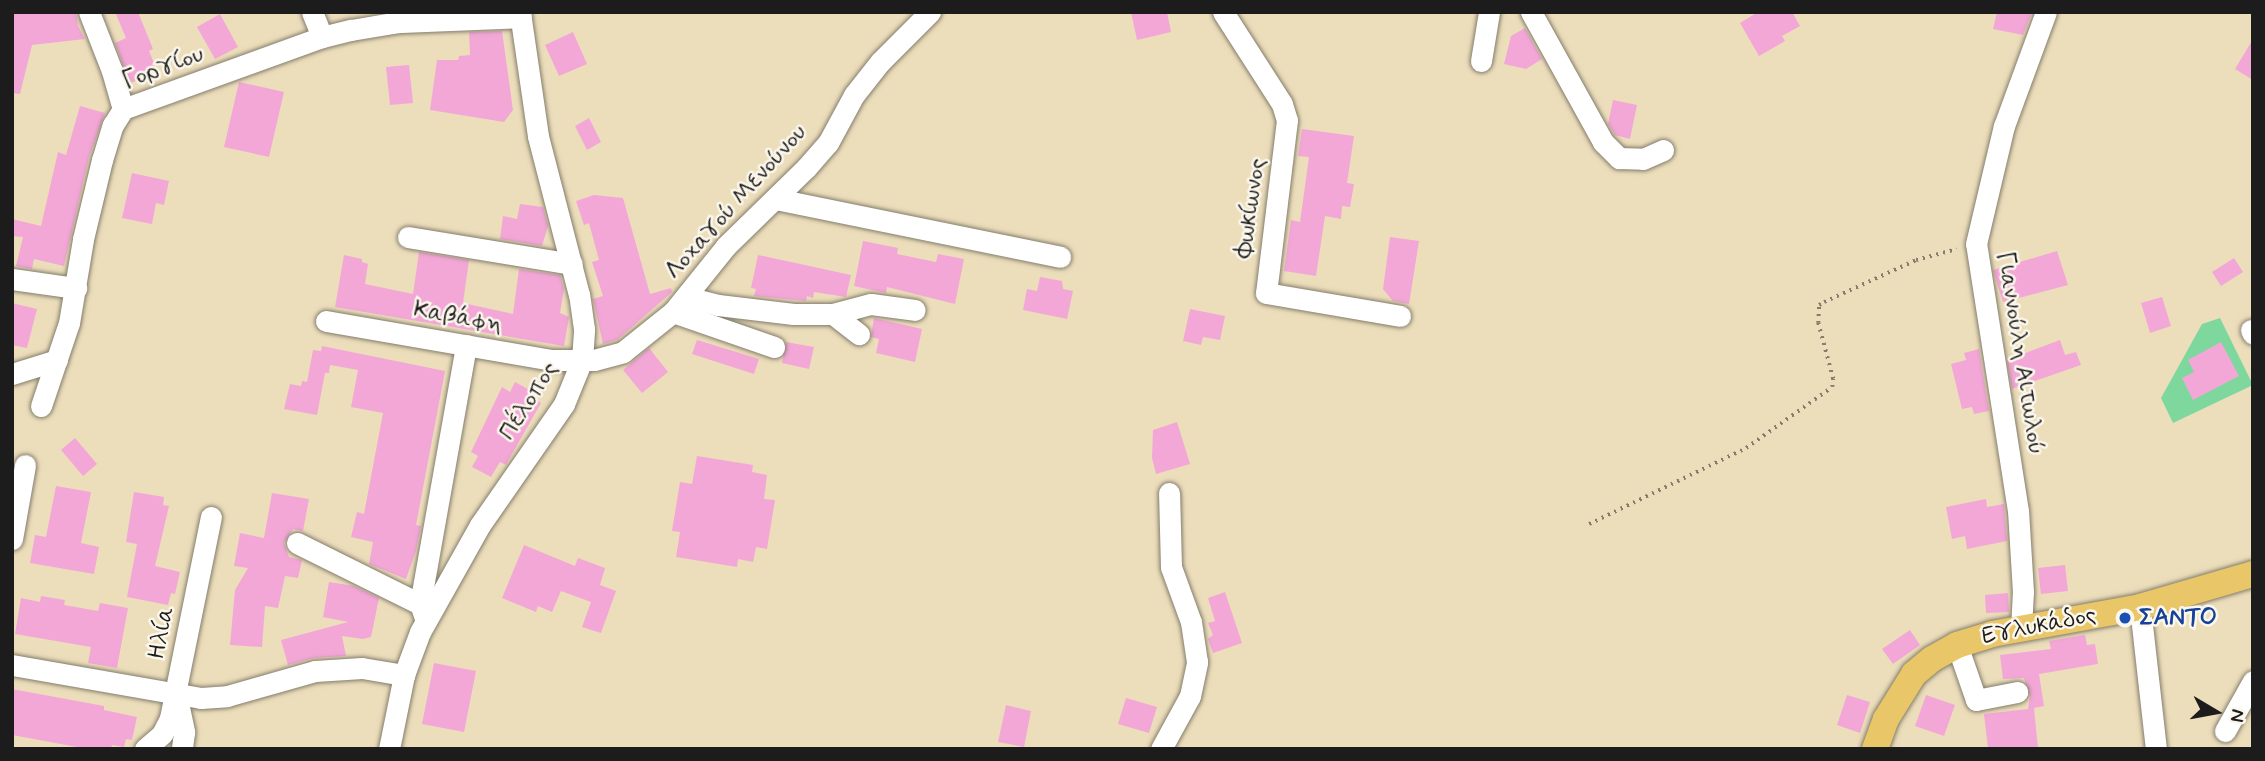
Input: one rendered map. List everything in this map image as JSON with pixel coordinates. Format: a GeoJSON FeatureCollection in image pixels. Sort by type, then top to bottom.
{"type":"FeatureCollection","features":[{"type":"Feature","properties":{"kind":"main road","name":"Εγλυκάδος"},"geometry":{"type":"LineString","coordinates":[[1875,749],[1886,719],[1914,674],[1932,659],[1957,645],[1978,637],[2140,607],[2253,574]]}},
{"type":"Feature","properties":{"kind":"street"},"geometry":{"type":"LineString","coordinates":[[89,12],[112,71],[123,109]]}},
{"type":"Feature","properties":{"kind":"street"},"geometry":{"type":"LineString","coordinates":[[312,12],[322,37]]}},
{"type":"Feature","properties":{"kind":"street","name":"Λοχαγού Μενούνου"},"geometry":{"type":"LineString","coordinates":[[582,360],[604,358],[623,352],[679,304],[726,246],[776,199],[828,143],[854,95],[880,62],[930,12]]}},
{"type":"Feature","properties":{"kind":"street","name":"Φωκίωνος"},"geometry":{"type":"LineString","coordinates":[[1223,12],[1286,115],[1287,141],[1266,293],[1399,316]]}},
{"type":"Feature","properties":{"kind":"street"},"geometry":{"type":"LineString","coordinates":[[1481,61],[1489,12]]}},
{"type":"Feature","properties":{"kind":"street"},"geometry":{"type":"LineString","coordinates":[[1531,12],[1603,142],[1619,158],[1643,159],[1663,150]]}},
{"type":"Feature","properties":{"kind":"street","name":"Γιαννούλη Αιτωλού"},"geometry":{"type":"LineString","coordinates":[[2021,629],[2023,592],[2018,511],[1976,244],[2004,125],[2046,12]]}},
{"type":"Feature","properties":{"kind":"street","name":"Γοργίου"},"geometry":{"type":"LineString","coordinates":[[41,406],[69,323],[83,239],[102,160],[113,125],[123,109],[322,37],[399,22],[521,15]]}},
{"type":"Feature","properties":{"kind":"street","name":"Πέλοπος"},"geometry":{"type":"LineString","coordinates":[[389,749],[404,675],[423,613],[496,501],[564,404],[582,360],[584,329],[572,264],[538,136],[521,15]]}},
{"type":"Feature","properties":{"kind":"street"},"geometry":{"type":"LineString","coordinates":[[776,199],[1060,257]]}},
{"type":"Feature","properties":{"kind":"street"},"geometry":{"type":"LineString","coordinates":[[408,237],[572,264]]}},
{"type":"Feature","properties":{"kind":"street"},"geometry":{"type":"LineString","coordinates":[[12,279],[76,288]]}},
{"type":"Feature","properties":{"kind":"street"},"geometry":{"type":"LineString","coordinates":[[679,304],[833,314],[871,304],[915,310]]}},
{"type":"Feature","properties":{"kind":"street"},"geometry":{"type":"LineString","coordinates":[[679,304],[774,347]]}},
{"type":"Feature","properties":{"kind":"street"},"geometry":{"type":"LineString","coordinates":[[833,314],[859,334]]}},
{"type":"Feature","properties":{"kind":"street","name":"Καβάφη"},"geometry":{"type":"LineString","coordinates":[[326,321],[552,360],[582,360]]}},
{"type":"Feature","properties":{"kind":"street"},"geometry":{"type":"LineString","coordinates":[[297,543],[423,613],[466,345]]}},
{"type":"Feature","properties":{"kind":"street"},"geometry":{"type":"LineString","coordinates":[[12,374],[57,360]]}},
{"type":"Feature","properties":{"kind":"street"},"geometry":{"type":"LineString","coordinates":[[12,539],[25,464]]}},
{"type":"Feature","properties":{"kind":"street"},"geometry":{"type":"LineString","coordinates":[[1161,749],[1190,696],[1197,662],[1191,622],[1171,567],[1168,493]]}},
{"type":"Feature","properties":{"kind":"street","name":"Ηλία"},"geometry":{"type":"LineString","coordinates":[[145,749],[166,727],[176,696],[211,517]]}},
{"type":"Feature","properties":{"kind":"street"},"geometry":{"type":"LineString","coordinates":[[2140,607],[2156,749]]}},
{"type":"Feature","properties":{"kind":"street"},"geometry":{"type":"LineString","coordinates":[[1957,645],[1976,700],[2017,692]]}},
{"type":"Feature","properties":{"kind":"street"},"geometry":{"type":"LineString","coordinates":[[12,665],[176,696],[228,696],[296,674],[329,669],[362,668],[404,675]]}},
{"type":"Feature","properties":{"kind":"street"},"geometry":{"type":"LineString","coordinates":[[2225,731],[2253,681]]}},
{"type":"Feature","properties":{"kind":"street"},"geometry":{"type":"LineString","coordinates":[[176,696],[182,719],[182,749]]}},
{"type":"Feature","properties":{"kind":"path"},"geometry":{"type":"LineString","coordinates":[[1589,524],[1746,448],[1832,387],[1833,379],[1818,323],[1819,306],[1824,302],[1916,260],[1976,244]]}},
{"type":"Feature","properties":{"kind":"green space"},"geometry":{"type":"Polygon","coordinates":[[[2220,318],[2253,385],[2173,423],[2161,398],[2202,324],[2220,318]]]}},
{"type":"Feature","properties":{"kind":"building"},"geometry":{"type":"Polygon","coordinates":[[[12,12],[76,12],[78,26],[85,39],[32,45],[20,94],[12,93],[12,12]]]}},
{"type":"Feature","properties":{"kind":"building"},"geometry":{"type":"Polygon","coordinates":[[[115,12],[138,12],[153,49],[149,51],[158,73],[130,83],[115,43],[126,38],[115,12]]]}},
{"type":"Feature","properties":{"kind":"building"},"geometry":{"type":"Polygon","coordinates":[[[1131,12],[1167,12],[1171,32],[1137,40],[1131,12]]]}},
{"type":"Feature","properties":{"kind":"building"},"geometry":{"type":"Polygon","coordinates":[[[1758,12],[1792,12],[1800,26],[1782,36],[1785,41],[1759,56],[1740,23],[1758,12]]]}},
{"type":"Feature","properties":{"kind":"building"},"geometry":{"type":"Polygon","coordinates":[[[1997,12],[2032,12],[2023,35],[1993,29],[1997,12]]]}},
{"type":"Feature","properties":{"kind":"building"},"geometry":{"type":"Polygon","coordinates":[[[220,14],[238,47],[215,59],[197,27],[220,14]]]}},
{"type":"Feature","properties":{"kind":"building"},"geometry":{"type":"Polygon","coordinates":[[[1525,28],[1542,59],[1526,69],[1504,64],[1511,36],[1525,28]]]}},
{"type":"Feature","properties":{"kind":"building"},"geometry":{"type":"Polygon","coordinates":[[[502,31],[513,110],[504,122],[430,110],[437,60],[458,60],[459,56],[470,55],[469,32],[502,31]]]}},
{"type":"Feature","properties":{"kind":"building"},"geometry":{"type":"Polygon","coordinates":[[[573,32],[587,64],[559,76],[545,45],[573,32]]]}},
{"type":"Feature","properties":{"kind":"building"},"geometry":{"type":"Polygon","coordinates":[[[2253,39],[2253,80],[2235,69],[2253,39]]]}},
{"type":"Feature","properties":{"kind":"building"},"geometry":{"type":"Polygon","coordinates":[[[409,65],[413,103],[390,105],[386,67],[409,65]]]}},
{"type":"Feature","properties":{"kind":"building"},"geometry":{"type":"Polygon","coordinates":[[[239,82],[284,92],[269,157],[224,147],[239,82]]]}},
{"type":"Feature","properties":{"kind":"building"},"geometry":{"type":"Polygon","coordinates":[[[1613,100],[1637,105],[1630,139],[1615,135],[1608,124],[1613,100]]]}},
{"type":"Feature","properties":{"kind":"building"},"geometry":{"type":"Polygon","coordinates":[[[80,106],[105,113],[89,157],[64,266],[34,259],[32,269],[16,266],[23,237],[12,236],[12,219],[41,226],[58,152],[66,155],[80,106]]]}},
{"type":"Feature","properties":{"kind":"building"},"geometry":{"type":"Polygon","coordinates":[[[589,118],[601,142],[587,150],[575,126],[589,118]]]}},
{"type":"Feature","properties":{"kind":"building"},"geometry":{"type":"Polygon","coordinates":[[[1302,129],[1354,136],[1347,183],[1354,184],[1350,207],[1342,206],[1341,219],[1325,216],[1316,276],[1284,271],[1291,220],[1300,222],[1309,157],[1298,156],[1302,129]]]}},
{"type":"Feature","properties":{"kind":"building"},"geometry":{"type":"Polygon","coordinates":[[[132,173],[169,181],[164,205],[156,203],[152,224],[122,218],[132,173]]]}},
{"type":"Feature","properties":{"kind":"building"},"geometry":{"type":"Polygon","coordinates":[[[594,195],[623,198],[650,294],[671,288],[672,292],[617,340],[603,344],[593,299],[603,296],[592,262],[599,260],[589,223],[584,225],[576,201],[594,195]]]}},
{"type":"Feature","properties":{"kind":"building"},"geometry":{"type":"Polygon","coordinates":[[[520,204],[543,207],[548,226],[542,246],[500,239],[503,216],[517,219],[520,204]]]}},
{"type":"Feature","properties":{"kind":"building"},"geometry":{"type":"Polygon","coordinates":[[[1390,237],[1419,241],[1409,304],[1393,301],[1383,289],[1390,237]]]}},
{"type":"Feature","properties":{"kind":"building"},"geometry":{"type":"Polygon","coordinates":[[[863,241],[898,248],[897,254],[936,262],[938,254],[964,259],[955,304],[887,287],[886,293],[854,286],[863,241]]]}},
{"type":"Feature","properties":{"kind":"building"},"geometry":{"type":"Polygon","coordinates":[[[2057,251],[2068,285],[2003,302],[1993,270],[2057,251]]]}},
{"type":"Feature","properties":{"kind":"building"},"geometry":{"type":"Polygon","coordinates":[[[419,252],[469,260],[463,303],[513,314],[519,269],[560,275],[564,289],[560,313],[569,317],[564,346],[335,307],[344,255],[362,259],[362,262],[368,264],[365,284],[413,294],[419,252]]]}},
{"type":"Feature","properties":{"kind":"building"},"geometry":{"type":"Polygon","coordinates":[[[758,255],[851,275],[846,297],[814,292],[813,298],[807,296],[806,301],[754,296],[756,289],[751,288],[758,255]]]}},
{"type":"Feature","properties":{"kind":"building"},"geometry":{"type":"Polygon","coordinates":[[[2234,258],[2243,272],[2221,286],[2212,272],[2234,258]]]}},
{"type":"Feature","properties":{"kind":"building"},"geometry":{"type":"Polygon","coordinates":[[[1040,277],[1062,281],[1063,289],[1073,291],[1067,319],[1023,310],[1027,289],[1037,291],[1040,277]]]}},
{"type":"Feature","properties":{"kind":"building"},"geometry":{"type":"Polygon","coordinates":[[[2162,297],[2171,326],[2150,333],[2141,303],[2162,297]]]}},
{"type":"Feature","properties":{"kind":"building"},"geometry":{"type":"Polygon","coordinates":[[[12,303],[37,309],[27,348],[12,345],[12,303]]]}},
{"type":"Feature","properties":{"kind":"building"},"geometry":{"type":"Polygon","coordinates":[[[1190,309],[1225,316],[1220,340],[1203,337],[1201,345],[1183,341],[1190,309]]]}},
{"type":"Feature","properties":{"kind":"building"},"geometry":{"type":"Polygon","coordinates":[[[874,318],[922,329],[915,362],[876,353],[879,339],[871,337],[874,318]]]}},
{"type":"Feature","properties":{"kind":"building"},"geometry":{"type":"Polygon","coordinates":[[[697,340],[759,359],[754,374],[692,354],[697,340]]]}},
{"type":"Feature","properties":{"kind":"building"},"geometry":{"type":"Polygon","coordinates":[[[2060,340],[2065,355],[2076,352],[2081,365],[2012,389],[2007,360],[2060,340]]]}},
{"type":"Feature","properties":{"kind":"building"},"geometry":{"type":"Polygon","coordinates":[[[786,342],[814,347],[809,369],[782,363],[786,342]]]}},
{"type":"Feature","properties":{"kind":"building"},"geometry":{"type":"Polygon","coordinates":[[[2221,342],[2239,376],[2193,400],[2182,378],[2194,372],[2188,360],[2221,342]]]}},
{"type":"Feature","properties":{"kind":"building"},"geometry":{"type":"Polygon","coordinates":[[[322,346],[445,371],[416,525],[421,526],[406,579],[369,564],[373,542],[351,537],[357,512],[364,514],[383,413],[351,407],[358,370],[330,365],[329,373],[325,373],[317,415],[284,409],[290,384],[301,386],[302,381],[307,382],[313,350],[321,351],[322,346]]]}},
{"type":"Feature","properties":{"kind":"building"},"geometry":{"type":"Polygon","coordinates":[[[649,348],[668,372],[642,393],[623,370],[649,348]]]}},
{"type":"Feature","properties":{"kind":"building"},"geometry":{"type":"Polygon","coordinates":[[[1979,349],[1989,411],[1974,414],[1972,407],[1962,409],[1951,364],[1966,360],[1964,353],[1979,349]]]}},
{"type":"Feature","properties":{"kind":"building"},"geometry":{"type":"Polygon","coordinates":[[[515,382],[535,393],[532,398],[541,403],[506,465],[500,462],[491,477],[472,467],[478,456],[471,452],[502,387],[510,392],[515,382]]]}},
{"type":"Feature","properties":{"kind":"building"},"geometry":{"type":"Polygon","coordinates":[[[1177,422],[1190,464],[1156,474],[1152,458],[1153,430],[1177,422]]]}},
{"type":"Feature","properties":{"kind":"building"},"geometry":{"type":"Polygon","coordinates":[[[75,438],[97,464],[83,476],[61,450],[75,438]]]}},
{"type":"Feature","properties":{"kind":"building"},"geometry":{"type":"Polygon","coordinates":[[[697,456],[753,465],[752,472],[767,475],[764,499],[775,500],[767,549],[756,547],[753,562],[738,559],[737,567],[676,557],[680,532],[672,531],[680,482],[692,484],[697,456]]]}},
{"type":"Feature","properties":{"kind":"building"},"geometry":{"type":"Polygon","coordinates":[[[56,486],[91,492],[81,543],[99,547],[94,574],[30,563],[35,535],[46,537],[56,486]]]}},
{"type":"Feature","properties":{"kind":"building"},"geometry":{"type":"Polygon","coordinates":[[[134,492],[164,497],[163,505],[169,506],[155,566],[180,572],[175,594],[171,593],[168,605],[127,597],[137,544],[126,542],[134,492]]]}},
{"type":"Feature","properties":{"kind":"building"},"geometry":{"type":"Polygon","coordinates":[[[272,493],[309,499],[303,531],[293,529],[284,543],[289,557],[302,560],[298,578],[285,576],[278,608],[265,606],[262,647],[230,645],[235,590],[248,568],[234,566],[240,533],[264,538],[272,493]]]}},
{"type":"Feature","properties":{"kind":"building"},"geometry":{"type":"Polygon","coordinates":[[[1986,499],[1987,507],[2004,504],[2007,541],[1967,549],[1965,536],[1952,539],[1946,507],[1986,499]]]}},
{"type":"Feature","properties":{"kind":"building"},"geometry":{"type":"Polygon","coordinates":[[[524,545],[575,566],[578,558],[605,568],[600,585],[616,591],[601,633],[582,627],[591,602],[561,591],[552,612],[538,606],[536,612],[502,598],[524,545]]]}},
{"type":"Feature","properties":{"kind":"building"},"geometry":{"type":"Polygon","coordinates":[[[2065,565],[2068,591],[2041,594],[2038,568],[2065,565]]]}},
{"type":"Feature","properties":{"kind":"building"},"geometry":{"type":"Polygon","coordinates":[[[329,582],[354,586],[379,598],[371,637],[363,639],[342,636],[346,656],[314,658],[288,665],[281,640],[348,622],[323,617],[329,582]]]}},
{"type":"Feature","properties":{"kind":"building"},"geometry":{"type":"Polygon","coordinates":[[[1225,592],[1242,643],[1213,653],[1208,639],[1213,635],[1208,623],[1215,621],[1208,598],[1225,592]]]}},
{"type":"Feature","properties":{"kind":"building"},"geometry":{"type":"Polygon","coordinates":[[[2008,593],[2009,612],[1986,613],[1985,595],[2008,593]]]}},
{"type":"Feature","properties":{"kind":"building"},"geometry":{"type":"Polygon","coordinates":[[[41,596],[65,600],[64,605],[98,611],[100,603],[128,608],[117,668],[88,663],[91,647],[15,634],[21,598],[40,602],[41,596]]]}},
{"type":"Feature","properties":{"kind":"building"},"geometry":{"type":"Polygon","coordinates":[[[1910,630],[1920,645],[1893,664],[1882,649],[1910,630]]]}},
{"type":"Feature","properties":{"kind":"building"},"geometry":{"type":"Polygon","coordinates":[[[2085,635],[2087,645],[2095,644],[2098,664],[2039,674],[2044,706],[2034,708],[2038,749],[1988,749],[1984,714],[2028,709],[2030,696],[2024,678],[2003,679],[2000,655],[2051,649],[2049,641],[2085,635]]]}},
{"type":"Feature","properties":{"kind":"building"},"geometry":{"type":"Polygon","coordinates":[[[434,663],[476,671],[464,732],[422,724],[434,663]]]}},
{"type":"Feature","properties":{"kind":"building"},"geometry":{"type":"Polygon","coordinates":[[[12,689],[104,706],[104,710],[137,717],[132,740],[126,739],[124,747],[112,745],[111,749],[88,749],[12,735],[12,689]]]}},
{"type":"Feature","properties":{"kind":"building"},"geometry":{"type":"Polygon","coordinates":[[[1847,695],[1870,702],[1860,733],[1837,725],[1847,695]]]}},
{"type":"Feature","properties":{"kind":"building"},"geometry":{"type":"Polygon","coordinates":[[[1926,695],[1955,705],[1944,736],[1915,726],[1926,695]]]}},
{"type":"Feature","properties":{"kind":"building"},"geometry":{"type":"Polygon","coordinates":[[[1126,698],[1157,707],[1149,733],[1118,724],[1126,698]]]}},
{"type":"Feature","properties":{"kind":"building"},"geometry":{"type":"Polygon","coordinates":[[[1006,705],[1031,711],[1024,747],[998,742],[1006,705]]]}},
{"type":"Feature","properties":{"kind":"place","name":"ΣΑΝΤΟ"},"geometry":{"type":"Point","coordinates":[2125,618]}}]}
